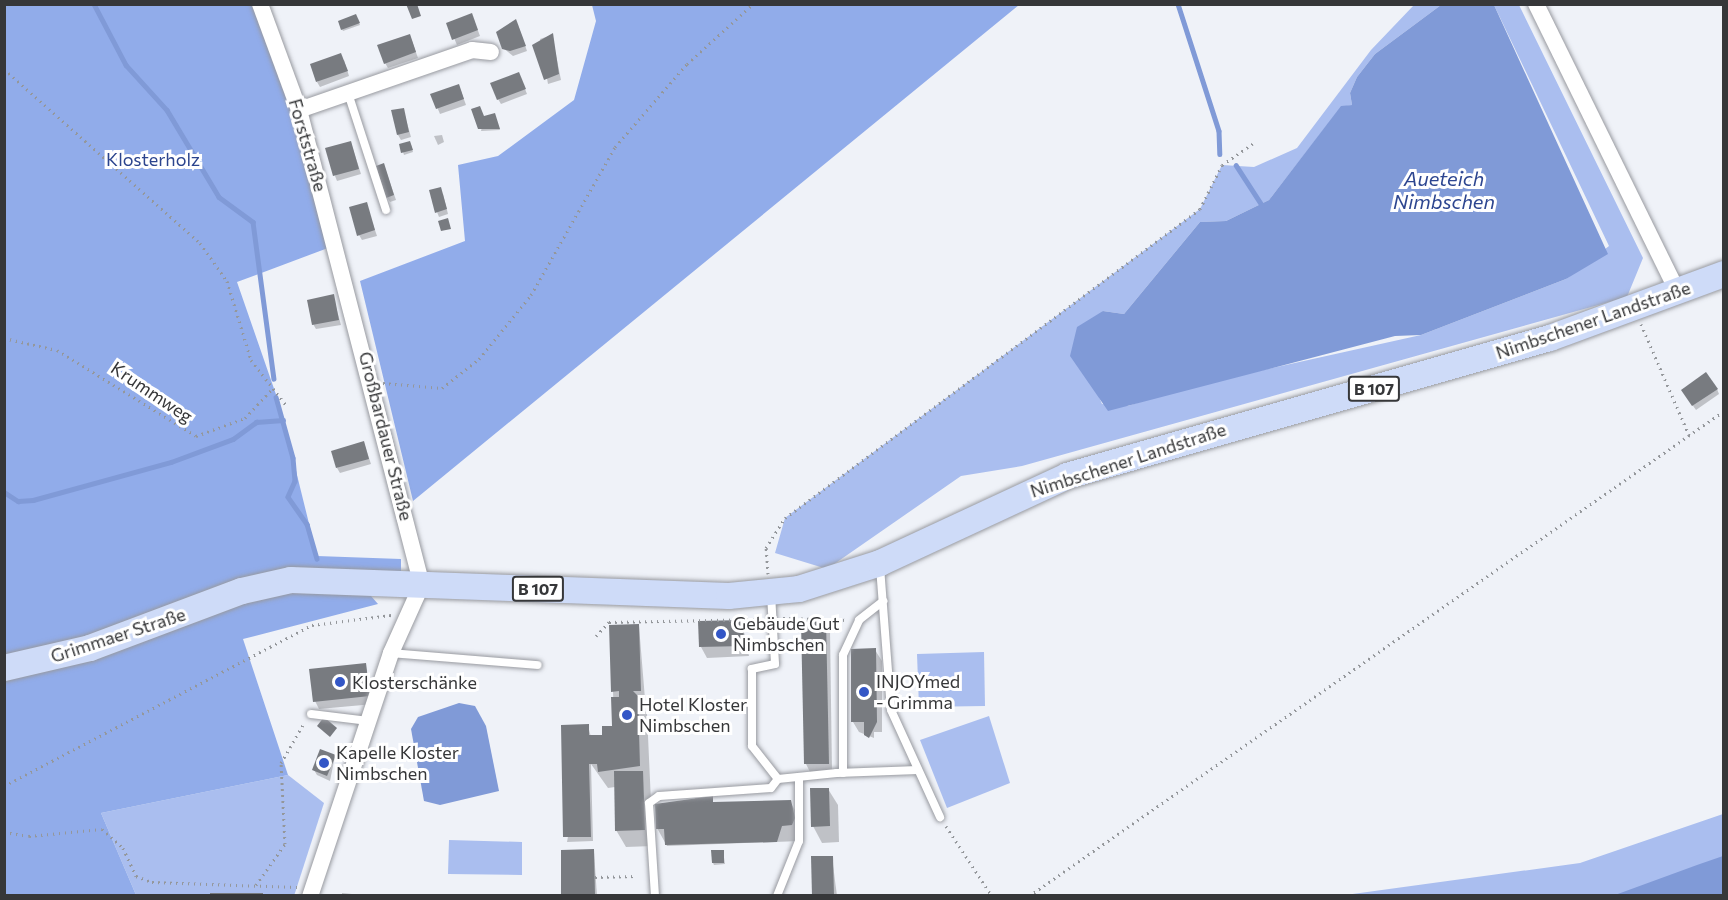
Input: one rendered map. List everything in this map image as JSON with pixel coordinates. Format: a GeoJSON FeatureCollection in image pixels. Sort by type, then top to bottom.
{"type":"FeatureCollection","features":[{"type":"Feature","properties":{"kind":"main road","name":"Nimbschener Landstraße"},"geometry":{"type":"LineString","coordinates":[[196,609],[255,586],[291,580],[771,593],[880,563],[1067,476],[1440,371],[1635,309],[1724,274]]}},
{"type":"Feature","properties":{"kind":"main road","name":"Grimmaer Straße"},"geometry":{"type":"LineString","coordinates":[[4,668],[90,648],[196,609]]}},
{"type":"Feature","properties":{"kind":"street","name":"Forststraße"},"geometry":{"type":"LineString","coordinates":[[260,4],[299,110],[348,287]]}},
{"type":"Feature","properties":{"kind":"street"},"geometry":{"type":"LineString","coordinates":[[1536,4],[1678,292]]}},
{"type":"Feature","properties":{"kind":"street"},"geometry":{"type":"LineString","coordinates":[[299,110],[472,50],[491,52]]}},
{"type":"Feature","properties":{"kind":"street","name":"Großbardauer Straße"},"geometry":{"type":"LineString","coordinates":[[348,287],[422,584]]}},
{"type":"Feature","properties":{"kind":"street"},"geometry":{"type":"LineString","coordinates":[[311,892],[391,653],[406,615],[422,584]]}},
{"type":"Feature","properties":{"kind":"lane"},"geometry":{"type":"LineString","coordinates":[[348,93],[386,210]]}},
{"type":"Feature","properties":{"kind":"lane"},"geometry":{"type":"LineString","coordinates":[[880,563],[891,710],[940,817]]}},
{"type":"Feature","properties":{"kind":"lane"},"geometry":{"type":"LineString","coordinates":[[771,593],[775,664],[752,669],[752,746],[778,779]]}},
{"type":"Feature","properties":{"kind":"lane"},"geometry":{"type":"LineString","coordinates":[[843,773],[843,655],[859,620],[883,601]]}},
{"type":"Feature","properties":{"kind":"lane"},"geometry":{"type":"LineString","coordinates":[[391,653],[538,665]]}},
{"type":"Feature","properties":{"kind":"lane"},"geometry":{"type":"LineString","coordinates":[[311,714],[369,721]]}},
{"type":"Feature","properties":{"kind":"lane"},"geometry":{"type":"LineString","coordinates":[[655,896],[649,803],[659,796],[771,788],[778,779],[843,773],[918,770]]}},
{"type":"Feature","properties":{"kind":"lane"},"geometry":{"type":"LineString","coordinates":[[777,896],[800,841],[799,777]]}},
{"type":"Feature","properties":{"kind":"path"},"geometry":{"type":"LineString","coordinates":[[373,381],[442,388],[479,359],[517,315],[615,147],[687,64],[753,4]]}},
{"type":"Feature","properties":{"kind":"path"},"geometry":{"type":"LineString","coordinates":[[4,69],[200,243],[227,281],[251,360],[286,405]]}},
{"type":"Feature","properties":{"kind":"path"},"geometry":{"type":"LineString","coordinates":[[771,593],[766,548],[785,518],[1200,209],[1222,165],[1255,142]]}},
{"type":"Feature","properties":{"kind":"path"},"geometry":{"type":"LineString","coordinates":[[1635,309],[1689,435]]}},
{"type":"Feature","properties":{"kind":"path","name":"Krummweg"},"geometry":{"type":"LineString","coordinates":[[4,338],[57,350],[196,436],[245,418],[273,388]]}},
{"type":"Feature","properties":{"kind":"path"},"geometry":{"type":"LineString","coordinates":[[1029,896],[1724,411]]}},
{"type":"Feature","properties":{"kind":"path"},"geometry":{"type":"LineString","coordinates":[[4,786],[312,625],[406,615]]}},
{"type":"Feature","properties":{"kind":"path"},"geometry":{"type":"LineString","coordinates":[[596,636],[609,622],[859,620]]}},
{"type":"Feature","properties":{"kind":"path"},"geometry":{"type":"LineString","coordinates":[[256,885],[285,844],[281,763],[311,714]]}},
{"type":"Feature","properties":{"kind":"path"},"geometry":{"type":"LineString","coordinates":[[940,817],[992,896]]}},
{"type":"Feature","properties":{"kind":"path"},"geometry":{"type":"LineString","coordinates":[[4,832],[29,836],[102,829],[123,848],[136,876],[152,882],[256,885],[311,892]]}},
{"type":"Feature","properties":{"kind":"path"},"geometry":{"type":"LineString","coordinates":[[595,877],[636,876]]}},
{"type":"Feature","properties":{"kind":"shaded area"},"geometry":{"type":"Polygon","coordinates":[[[1414,5],[1441,5],[1375,54],[1357,77],[1350,93],[1352,105],[1341,107],[1269,200],[1226,221],[1200,222],[1124,314],[1103,311],[1078,367],[1091,378],[1102,404],[1128,406],[1178,389],[1421,335],[1566,279],[1609,246],[1494,5],[1519,5],[1643,258],[1627,297],[1022,466],[961,476],[827,569],[775,553],[785,518],[1200,209],[1222,165],[1254,167],[1297,148],[1371,50],[1414,5]]]}},
{"type":"Feature","properties":{"kind":"shaded area"},"geometry":{"type":"Polygon","coordinates":[[[984,652],[985,706],[919,707],[917,654],[984,652]]]}},
{"type":"Feature","properties":{"kind":"shaded area"},"geometry":{"type":"Polygon","coordinates":[[[989,716],[1010,783],[947,808],[920,740],[989,716]]]}},
{"type":"Feature","properties":{"kind":"shaded area"},"geometry":{"type":"Polygon","coordinates":[[[288,775],[324,803],[294,896],[136,895],[101,813],[288,775]]]}},
{"type":"Feature","properties":{"kind":"shaded area"},"geometry":{"type":"Polygon","coordinates":[[[1723,814],[1723,895],[1338,896],[1580,863],[1723,814]]]}},
{"type":"Feature","properties":{"kind":"shaded area"},"geometry":{"type":"Polygon","coordinates":[[[449,840],[522,842],[522,875],[448,874],[449,840]]]}},
{"type":"Feature","properties":{"kind":"green space","name":"Klosterholz"},"geometry":{"type":"Polygon","coordinates":[[[4,5],[267,5],[328,248],[237,282],[280,406],[317,556],[401,559],[401,572],[135,625],[5,660],[4,5]]]}},
{"type":"Feature","properties":{"kind":"green space"},"geometry":{"type":"Polygon","coordinates":[[[592,5],[1019,5],[413,501],[360,281],[465,241],[458,165],[498,156],[574,100],[596,21],[592,5]]]}},
{"type":"Feature","properties":{"kind":"green space"},"geometry":{"type":"Polygon","coordinates":[[[340,587],[371,596],[378,604],[243,639],[288,775],[101,813],[136,895],[5,895],[4,676],[257,593],[340,587]]]}},
{"type":"Feature","properties":{"kind":"water","name":"Aueteich Nimbschen"},"geometry":{"type":"Polygon","coordinates":[[[1441,5],[1494,5],[1608,254],[1566,279],[1421,335],[1395,336],[1108,411],[1070,356],[1077,327],[1103,311],[1124,314],[1200,222],[1226,221],[1269,200],[1341,106],[1352,105],[1350,93],[1357,77],[1375,54],[1441,5]]]}},
{"type":"Feature","properties":{"kind":"water"},"geometry":{"type":"Polygon","coordinates":[[[459,703],[475,706],[486,726],[499,791],[440,805],[424,801],[411,729],[418,717],[459,703]]]}},
{"type":"Feature","properties":{"kind":"water"},"geometry":{"type":"Polygon","coordinates":[[[1723,856],[1723,895],[1615,895],[1697,865],[1723,856]]]}},
{"type":"Feature","properties":{"kind":"building"},"geometry":{"type":"Polygon","coordinates":[[[406,4],[417,4],[421,16],[412,19],[406,4]]]}},
{"type":"Feature","properties":{"kind":"building"},"geometry":{"type":"Polygon","coordinates":[[[472,13],[478,30],[452,40],[446,23],[472,13]]]}},
{"type":"Feature","properties":{"kind":"building"},"geometry":{"type":"Polygon","coordinates":[[[356,14],[360,23],[341,30],[338,21],[356,14]]]}},
{"type":"Feature","properties":{"kind":"building"},"geometry":{"type":"Polygon","coordinates":[[[516,19],[526,46],[510,51],[502,49],[496,32],[516,19]]]}},
{"type":"Feature","properties":{"kind":"building"},"geometry":{"type":"Polygon","coordinates":[[[553,33],[559,74],[544,80],[532,45],[553,33]]]}},
{"type":"Feature","properties":{"kind":"building"},"geometry":{"type":"Polygon","coordinates":[[[410,34],[416,52],[384,64],[377,45],[410,34]]]}},
{"type":"Feature","properties":{"kind":"building"},"geometry":{"type":"Polygon","coordinates":[[[341,53],[348,71],[316,82],[310,64],[341,53]]]}},
{"type":"Feature","properties":{"kind":"building"},"geometry":{"type":"Polygon","coordinates":[[[519,72],[526,89],[497,100],[490,83],[519,72]]]}},
{"type":"Feature","properties":{"kind":"building"},"geometry":{"type":"Polygon","coordinates":[[[459,84],[464,99],[436,109],[430,94],[459,84]]]}},
{"type":"Feature","properties":{"kind":"building"},"geometry":{"type":"Polygon","coordinates":[[[480,106],[484,116],[495,113],[500,129],[478,129],[471,109],[480,106]]]}},
{"type":"Feature","properties":{"kind":"building"},"geometry":{"type":"Polygon","coordinates":[[[404,108],[409,132],[397,135],[391,110],[404,108]]]}},
{"type":"Feature","properties":{"kind":"building"},"geometry":{"type":"Polygon","coordinates":[[[351,141],[359,169],[333,176],[325,148],[351,141]]]}},
{"type":"Feature","properties":{"kind":"building"},"geometry":{"type":"Polygon","coordinates":[[[410,141],[413,150],[401,153],[399,144],[410,141]]]}},
{"type":"Feature","properties":{"kind":"building"},"geometry":{"type":"Polygon","coordinates":[[[384,163],[394,195],[386,198],[376,166],[384,163]]]}},
{"type":"Feature","properties":{"kind":"building"},"geometry":{"type":"Polygon","coordinates":[[[441,187],[447,209],[435,213],[429,190],[441,187]]]}},
{"type":"Feature","properties":{"kind":"building"},"geometry":{"type":"Polygon","coordinates":[[[367,202],[375,230],[357,236],[349,207],[367,202]]]}},
{"type":"Feature","properties":{"kind":"building"},"geometry":{"type":"Polygon","coordinates":[[[448,218],[451,229],[441,231],[438,221],[448,218]]]}},
{"type":"Feature","properties":{"kind":"building"},"geometry":{"type":"Polygon","coordinates":[[[334,294],[339,320],[312,325],[307,300],[334,294]]]}},
{"type":"Feature","properties":{"kind":"building"},"geometry":{"type":"Polygon","coordinates":[[[1706,372],[1718,389],[1692,406],[1681,390],[1706,372]]]}},
{"type":"Feature","properties":{"kind":"building"},"geometry":{"type":"Polygon","coordinates":[[[364,441],[369,459],[336,468],[331,451],[364,441]]]}},
{"type":"Feature","properties":{"kind":"building","name":"Gebäude Gut Nimbschen"},"geometry":{"type":"Polygon","coordinates":[[[743,620],[744,646],[699,647],[698,621],[743,620]]]}},
{"type":"Feature","properties":{"kind":"building"},"geometry":{"type":"Polygon","coordinates":[[[826,620],[829,764],[804,764],[801,621],[826,620]]]}},
{"type":"Feature","properties":{"kind":"building"},"geometry":{"type":"Polygon","coordinates":[[[639,624],[641,691],[633,691],[638,696],[640,766],[598,772],[597,764],[589,764],[591,837],[563,837],[561,725],[589,724],[589,735],[602,735],[602,726],[612,726],[611,697],[619,697],[619,691],[611,692],[609,625],[639,624]]]}},
{"type":"Feature","properties":{"kind":"building","name":"INJOYmed - Grimma"},"geometry":{"type":"Polygon","coordinates":[[[876,648],[877,722],[869,738],[864,735],[864,722],[851,722],[851,649],[876,648]]]}},
{"type":"Feature","properties":{"kind":"building","name":"Klosterschänke"},"geometry":{"type":"Polygon","coordinates":[[[366,663],[370,696],[313,702],[309,669],[366,663]]]}},
{"type":"Feature","properties":{"kind":"building"},"geometry":{"type":"Polygon","coordinates":[[[324,717],[337,728],[330,737],[317,726],[324,717]]]}},
{"type":"Feature","properties":{"kind":"building","name":"Kapelle Kloster Nimbschen"},"geometry":{"type":"Polygon","coordinates":[[[320,749],[336,755],[327,776],[312,770],[320,749]]]}},
{"type":"Feature","properties":{"kind":"building"},"geometry":{"type":"Polygon","coordinates":[[[614,771],[643,771],[645,830],[615,831],[614,771]]]}},
{"type":"Feature","properties":{"kind":"building"},"geometry":{"type":"Polygon","coordinates":[[[810,788],[829,788],[830,826],[811,827],[810,788]]]}},
{"type":"Feature","properties":{"kind":"building"},"geometry":{"type":"Polygon","coordinates":[[[713,796],[713,802],[791,800],[795,818],[792,825],[782,826],[777,842],[665,845],[664,829],[656,829],[655,804],[713,796]]]}},
{"type":"Feature","properties":{"kind":"building"},"geometry":{"type":"Polygon","coordinates":[[[594,849],[595,896],[561,896],[561,850],[594,849]]]}},
{"type":"Feature","properties":{"kind":"building"},"geometry":{"type":"Polygon","coordinates":[[[711,850],[724,850],[724,863],[712,863],[711,850]]]}},
{"type":"Feature","properties":{"kind":"building"},"geometry":{"type":"Polygon","coordinates":[[[811,856],[833,856],[834,896],[812,896],[811,856]]]}},
{"type":"Feature","properties":{"kind":"building"},"geometry":{"type":"Polygon","coordinates":[[[210,893],[263,893],[263,896],[210,896],[210,893]]]}},
{"type":"Feature","properties":{"kind":"waterway"},"geometry":{"type":"LineString","coordinates":[[94,4],[126,65],[167,110],[219,197],[253,222],[274,379]]}},
{"type":"Feature","properties":{"kind":"waterway"},"geometry":{"type":"LineString","coordinates":[[1178,4],[1219,131],[1220,154]]}},
{"type":"Feature","properties":{"kind":"waterway"},"geometry":{"type":"LineString","coordinates":[[1236,165],[1262,205]]}},
{"type":"Feature","properties":{"kind":"waterway"},"geometry":{"type":"LineString","coordinates":[[276,397],[293,458],[295,481],[288,497],[307,524],[317,559]]}},
{"type":"Feature","properties":{"kind":"waterway"},"geometry":{"type":"LineString","coordinates":[[4,492],[18,501],[33,500],[171,462],[233,439],[256,422],[283,420]]}},
{"type":"Feature","properties":{"kind":"place","name":"Gebäude Gut Nimbschen"},"geometry":{"type":"Point","coordinates":[721,634]}},
{"type":"Feature","properties":{"kind":"place","name":"Klosterschänke"},"geometry":{"type":"Point","coordinates":[340,682]}},
{"type":"Feature","properties":{"kind":"place","name":"INJOYmed - Grimma"},"geometry":{"type":"Point","coordinates":[864,692]}},
{"type":"Feature","properties":{"kind":"place","name":"Hotel Kloster Nimbschen"},"geometry":{"type":"Point","coordinates":[627,715]}},
{"type":"Feature","properties":{"kind":"place","name":"Kapelle Kloster Nimbschen"},"geometry":{"type":"Point","coordinates":[324,763]}}]}
